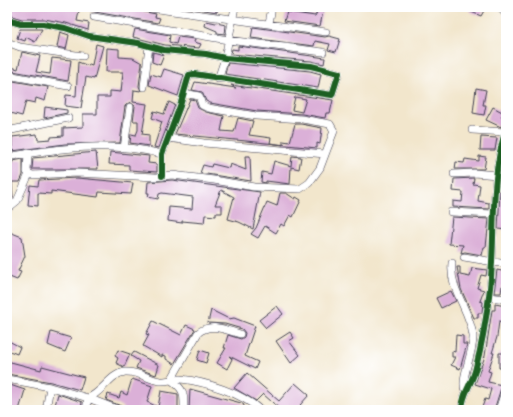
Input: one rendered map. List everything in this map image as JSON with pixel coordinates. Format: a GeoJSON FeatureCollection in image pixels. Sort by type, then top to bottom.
{"type":"FeatureCollection","features":[{"type":"Feature","properties":{"kind":"street"},"geometry":{"type":"LineString","coordinates":[[143,7],[269,23],[326,32]]}},
{"type":"Feature","properties":{"kind":"street"},"geometry":{"type":"LineString","coordinates":[[218,79],[225,58],[235,7]]}},
{"type":"Feature","properties":{"kind":"street"},"geometry":{"type":"LineString","coordinates":[[269,23],[272,7]]}},
{"type":"Feature","properties":{"kind":"street"},"geometry":{"type":"LineString","coordinates":[[283,7],[309,10],[315,7]]}},
{"type":"Feature","properties":{"kind":"street"},"geometry":{"type":"LineString","coordinates":[[499,7],[506,14]]}},
{"type":"Feature","properties":{"kind":"street"},"geometry":{"type":"LineString","coordinates":[[94,17],[228,40],[323,52]]}},
{"type":"Feature","properties":{"kind":"street"},"geometry":{"type":"LineString","coordinates":[[7,20],[21,24],[43,24],[65,28],[89,36],[171,51],[206,54],[225,58],[311,66],[339,73],[332,96],[190,74],[187,78],[184,93],[162,154],[162,176]]}},
{"type":"Feature","properties":{"kind":"street"},"geometry":{"type":"LineString","coordinates":[[7,42],[20,46],[83,56]]}},
{"type":"Feature","properties":{"kind":"street"},"geometry":{"type":"LineString","coordinates":[[144,87],[149,46]]}},
{"type":"Feature","properties":{"kind":"street"},"geometry":{"type":"LineString","coordinates":[[7,75],[68,86]]}},
{"type":"Feature","properties":{"kind":"street"},"geometry":{"type":"LineString","coordinates":[[29,174],[162,176],[214,180],[254,187],[300,189],[309,183],[320,168],[334,131],[330,124],[302,119],[256,116],[208,108],[202,105],[198,96],[184,93]]}},
{"type":"Feature","properties":{"kind":"street"},"geometry":{"type":"LineString","coordinates":[[124,148],[130,107]]}},
{"type":"Feature","properties":{"kind":"street"},"geometry":{"type":"LineString","coordinates":[[7,130],[68,118]]}},
{"type":"Feature","properties":{"kind":"street"},"geometry":{"type":"LineString","coordinates":[[465,391],[476,368],[489,297],[493,262],[494,214],[497,176],[506,131],[472,130]]}},
{"type":"Feature","properties":{"kind":"street"},"geometry":{"type":"LineString","coordinates":[[168,138],[204,143],[325,154]]}},
{"type":"Feature","properties":{"kind":"street"},"geometry":{"type":"LineString","coordinates":[[7,157],[85,146],[124,148],[162,154]]}},
{"type":"Feature","properties":{"kind":"street"},"geometry":{"type":"LineString","coordinates":[[7,209],[17,201],[29,174],[27,172],[28,154]]}},
{"type":"Feature","properties":{"kind":"street"},"geometry":{"type":"LineString","coordinates":[[454,174],[474,173],[497,176]]}},
{"type":"Feature","properties":{"kind":"street"},"geometry":{"type":"LineString","coordinates":[[451,212],[494,214]]}},
{"type":"Feature","properties":{"kind":"street"},"geometry":{"type":"LineString","coordinates":[[464,257],[506,264]]}},
{"type":"Feature","properties":{"kind":"street"},"geometry":{"type":"LineString","coordinates":[[452,263],[452,279],[454,289],[464,306],[473,337],[470,361],[464,383],[465,391],[462,410]]}},
{"type":"Feature","properties":{"kind":"street"},"geometry":{"type":"LineString","coordinates":[[489,297],[506,299]]}},
{"type":"Feature","properties":{"kind":"street"},"geometry":{"type":"LineString","coordinates":[[171,380],[190,343],[204,328],[211,327],[240,334]]}},
{"type":"Feature","properties":{"kind":"street"},"geometry":{"type":"LineString","coordinates":[[88,398],[96,395],[118,374],[134,372],[160,381],[185,380],[217,388],[241,396],[260,410]]}},
{"type":"Feature","properties":{"kind":"street"},"geometry":{"type":"LineString","coordinates":[[7,380],[50,387],[88,398],[119,410]]}},
{"type":"Feature","properties":{"kind":"street"},"geometry":{"type":"LineString","coordinates":[[171,380],[182,390],[184,410]]}},
{"type":"Feature","properties":{"kind":"street"},"geometry":{"type":"LineString","coordinates":[[46,410],[50,387]]}},
{"type":"Feature","properties":{"kind":"street"},"geometry":{"type":"LineString","coordinates":[[500,410],[506,388]]}},
{"type":"Feature","properties":{"kind":"street"},"geometry":{"type":"LineString","coordinates":[[86,410],[88,398]]}},
{"type":"Feature","properties":{"kind":"building"},"geometry":{"type":"Polygon","coordinates":[[[7,7],[80,7],[77,21],[89,23],[88,30],[66,23],[44,19],[22,19],[7,14],[7,7]]]}},
{"type":"Feature","properties":{"kind":"building"},"geometry":{"type":"Polygon","coordinates":[[[84,7],[99,7],[113,10],[113,7],[138,7],[140,11],[156,14],[155,17],[160,18],[158,23],[95,12],[84,9],[84,7]]]}},
{"type":"Feature","properties":{"kind":"building"},"geometry":{"type":"Polygon","coordinates":[[[186,7],[218,7],[217,12],[186,7]]]}},
{"type":"Feature","properties":{"kind":"building"},"geometry":{"type":"Polygon","coordinates":[[[320,7],[324,7],[320,26],[284,21],[287,12],[315,16],[320,7]]]}},
{"type":"Feature","properties":{"kind":"building"},"geometry":{"type":"Polygon","coordinates":[[[470,7],[486,7],[481,16],[469,11],[470,7]]]}},
{"type":"Feature","properties":{"kind":"building"},"geometry":{"type":"Polygon","coordinates":[[[206,21],[226,25],[225,34],[217,33],[217,31],[205,26],[206,21]]]}},
{"type":"Feature","properties":{"kind":"building"},"geometry":{"type":"Polygon","coordinates":[[[253,27],[325,37],[329,36],[340,39],[336,52],[328,50],[330,44],[315,41],[314,46],[251,38],[253,27]]]}},
{"type":"Feature","properties":{"kind":"building"},"geometry":{"type":"Polygon","coordinates":[[[20,29],[42,29],[35,42],[26,37],[25,41],[17,38],[20,29]]]}},
{"type":"Feature","properties":{"kind":"building"},"geometry":{"type":"Polygon","coordinates":[[[135,29],[170,35],[169,42],[176,44],[178,37],[195,39],[194,42],[201,44],[199,48],[165,45],[133,37],[135,29]]]}},
{"type":"Feature","properties":{"kind":"building"},"geometry":{"type":"Polygon","coordinates":[[[60,32],[69,35],[66,49],[57,47],[60,32]]]}},
{"type":"Feature","properties":{"kind":"building"},"geometry":{"type":"Polygon","coordinates":[[[96,44],[103,46],[94,79],[86,77],[81,108],[65,106],[66,95],[76,96],[78,62],[89,66],[89,64],[92,65],[96,44]]]}},
{"type":"Feature","properties":{"kind":"building"},"geometry":{"type":"Polygon","coordinates":[[[238,46],[325,58],[324,64],[311,61],[231,54],[232,49],[238,50],[238,46]]]}},
{"type":"Feature","properties":{"kind":"building"},"geometry":{"type":"Polygon","coordinates":[[[107,48],[119,49],[119,57],[133,58],[142,63],[139,86],[141,91],[134,90],[133,102],[147,104],[142,134],[149,135],[149,146],[130,143],[131,134],[136,135],[138,130],[138,121],[133,121],[135,106],[130,102],[125,106],[120,143],[65,144],[12,151],[12,137],[37,134],[38,140],[51,139],[51,137],[63,136],[63,128],[83,127],[83,114],[97,114],[97,97],[110,97],[110,91],[121,92],[123,72],[106,72],[107,48]]]}},
{"type":"Feature","properties":{"kind":"building"},"geometry":{"type":"Polygon","coordinates":[[[22,52],[40,56],[36,72],[50,74],[52,58],[71,60],[68,81],[7,70],[8,66],[18,69],[22,52]]]}},
{"type":"Feature","properties":{"kind":"building"},"geometry":{"type":"Polygon","coordinates":[[[153,52],[164,55],[160,65],[152,62],[153,52]]]}},
{"type":"Feature","properties":{"kind":"building"},"geometry":{"type":"Polygon","coordinates":[[[228,63],[310,71],[321,74],[318,88],[225,74],[228,63]]]}},
{"type":"Feature","properties":{"kind":"building"},"geometry":{"type":"Polygon","coordinates":[[[164,69],[184,75],[178,96],[149,85],[151,74],[161,77],[164,69]]]}},
{"type":"Feature","properties":{"kind":"building"},"geometry":{"type":"Polygon","coordinates":[[[7,80],[48,87],[45,101],[36,98],[35,103],[26,101],[22,116],[7,112],[7,80]]]}},
{"type":"Feature","properties":{"kind":"building"},"geometry":{"type":"Polygon","coordinates":[[[195,82],[236,88],[231,85],[333,100],[330,113],[326,113],[325,118],[302,114],[257,111],[210,103],[206,101],[202,92],[192,90],[195,82]],[[295,97],[292,110],[302,112],[306,99],[295,97]]]}},
{"type":"Feature","properties":{"kind":"building"},"geometry":{"type":"Polygon","coordinates":[[[476,88],[486,90],[483,105],[486,105],[484,115],[473,113],[476,88]]]}},
{"type":"Feature","properties":{"kind":"building"},"geometry":{"type":"Polygon","coordinates":[[[190,99],[195,100],[198,108],[206,112],[224,116],[221,131],[234,132],[238,118],[253,121],[249,135],[271,138],[270,143],[277,144],[175,134],[190,99]]]}},
{"type":"Feature","properties":{"kind":"building"},"geometry":{"type":"Polygon","coordinates":[[[169,102],[175,105],[159,148],[154,147],[162,122],[152,118],[154,111],[164,114],[169,102]]]}},
{"type":"Feature","properties":{"kind":"building"},"geometry":{"type":"Polygon","coordinates":[[[45,107],[67,110],[67,113],[44,118],[45,107]]]}},
{"type":"Feature","properties":{"kind":"building"},"geometry":{"type":"Polygon","coordinates":[[[493,107],[504,113],[501,117],[505,119],[501,127],[486,120],[493,107]]]}},
{"type":"Feature","properties":{"kind":"building"},"geometry":{"type":"Polygon","coordinates":[[[295,124],[322,128],[320,144],[317,143],[317,148],[283,145],[283,141],[290,142],[295,124]]]}},
{"type":"Feature","properties":{"kind":"building"},"geometry":{"type":"Polygon","coordinates":[[[481,137],[497,138],[495,150],[480,150],[481,137]]]}},
{"type":"Feature","properties":{"kind":"building"},"geometry":{"type":"Polygon","coordinates":[[[96,152],[98,169],[32,169],[33,158],[96,152]]]}},
{"type":"Feature","properties":{"kind":"building"},"geometry":{"type":"Polygon","coordinates":[[[110,152],[149,156],[148,163],[157,164],[157,172],[129,170],[129,165],[109,164],[110,152]]]}},
{"type":"Feature","properties":{"kind":"building"},"geometry":{"type":"Polygon","coordinates":[[[245,156],[250,156],[251,181],[200,173],[203,165],[211,167],[212,164],[229,168],[230,164],[246,170],[245,156]]]}},
{"type":"Feature","properties":{"kind":"building"},"geometry":{"type":"Polygon","coordinates":[[[292,156],[301,157],[299,169],[291,167],[290,184],[266,181],[266,183],[261,182],[262,172],[271,174],[274,161],[291,166],[292,156]]]}},
{"type":"Feature","properties":{"kind":"building"},"geometry":{"type":"Polygon","coordinates":[[[479,156],[486,157],[484,169],[455,169],[456,162],[464,163],[465,159],[479,161],[479,156]]]}},
{"type":"Feature","properties":{"kind":"building"},"geometry":{"type":"Polygon","coordinates":[[[23,159],[23,175],[20,182],[12,182],[13,198],[7,203],[7,165],[11,165],[13,161],[23,159]]]}},
{"type":"Feature","properties":{"kind":"building"},"geometry":{"type":"Polygon","coordinates":[[[77,178],[133,183],[131,194],[99,192],[98,197],[51,191],[51,194],[38,193],[38,206],[28,205],[30,185],[38,186],[39,180],[77,178]]]}},
{"type":"Feature","properties":{"kind":"building"},"geometry":{"type":"Polygon","coordinates":[[[474,178],[473,184],[480,185],[478,201],[489,203],[489,209],[453,207],[453,201],[462,202],[463,192],[453,191],[454,179],[474,178]]]}},
{"type":"Feature","properties":{"kind":"building"},"geometry":{"type":"Polygon","coordinates":[[[172,180],[260,192],[253,229],[239,222],[228,219],[234,197],[221,190],[215,205],[222,205],[222,213],[216,213],[216,216],[205,215],[204,223],[182,221],[182,223],[168,221],[169,207],[192,209],[193,197],[162,193],[159,194],[158,199],[148,197],[148,182],[172,180]]]}},
{"type":"Feature","properties":{"kind":"building"},"geometry":{"type":"Polygon","coordinates":[[[500,191],[506,192],[506,230],[498,229],[500,191]]]}},
{"type":"Feature","properties":{"kind":"building"},"geometry":{"type":"Polygon","coordinates":[[[280,193],[286,193],[295,199],[296,197],[301,200],[293,217],[290,215],[284,226],[281,224],[276,233],[265,226],[258,238],[251,234],[256,228],[267,202],[277,206],[280,193]]]}},
{"type":"Feature","properties":{"kind":"building"},"geometry":{"type":"Polygon","coordinates":[[[452,217],[489,219],[486,247],[484,247],[482,255],[465,252],[461,253],[463,245],[449,244],[452,217]]]}},
{"type":"Feature","properties":{"kind":"building"},"geometry":{"type":"Polygon","coordinates":[[[7,231],[22,237],[25,256],[18,271],[21,272],[17,280],[7,276],[7,231]]]}},
{"type":"Feature","properties":{"kind":"building"},"geometry":{"type":"Polygon","coordinates":[[[457,267],[460,267],[460,275],[470,277],[472,268],[487,270],[486,276],[481,275],[477,288],[484,290],[480,301],[483,302],[482,313],[478,313],[478,318],[474,318],[461,289],[457,267]]]}},
{"type":"Feature","properties":{"kind":"building"},"geometry":{"type":"Polygon","coordinates":[[[497,270],[506,272],[506,287],[502,286],[501,293],[494,293],[497,270]]]}},
{"type":"Feature","properties":{"kind":"building"},"geometry":{"type":"Polygon","coordinates":[[[451,291],[456,301],[441,308],[436,298],[451,291]]]}},
{"type":"Feature","properties":{"kind":"building"},"geometry":{"type":"Polygon","coordinates":[[[495,304],[506,306],[506,323],[499,321],[497,337],[492,353],[494,353],[488,371],[491,372],[488,382],[502,385],[494,410],[481,410],[485,399],[488,400],[491,389],[475,384],[485,356],[492,310],[495,310],[495,304]]]}},
{"type":"Feature","properties":{"kind":"building"},"geometry":{"type":"Polygon","coordinates":[[[277,306],[283,314],[266,328],[259,320],[277,306]]]}},
{"type":"Feature","properties":{"kind":"building"},"geometry":{"type":"Polygon","coordinates":[[[211,310],[229,319],[234,318],[255,326],[245,356],[258,362],[255,369],[229,356],[232,359],[227,369],[217,363],[226,348],[224,348],[228,335],[241,339],[244,337],[245,333],[242,329],[225,324],[208,323],[211,310]]]}},
{"type":"Feature","properties":{"kind":"building"},"geometry":{"type":"Polygon","coordinates":[[[153,321],[181,335],[186,325],[195,329],[174,364],[166,359],[166,356],[162,355],[162,357],[143,346],[149,335],[146,334],[153,321]]]}},
{"type":"Feature","properties":{"kind":"building"},"geometry":{"type":"Polygon","coordinates":[[[51,332],[71,338],[65,352],[48,345],[51,332]]]}},
{"type":"Feature","properties":{"kind":"building"},"geometry":{"type":"Polygon","coordinates":[[[290,332],[294,338],[289,341],[300,355],[291,363],[276,341],[290,332]]]}},
{"type":"Feature","properties":{"kind":"building"},"geometry":{"type":"Polygon","coordinates":[[[456,335],[463,336],[463,344],[467,344],[460,369],[451,365],[455,357],[452,357],[452,351],[455,352],[456,335]]]}},
{"type":"Feature","properties":{"kind":"building"},"geometry":{"type":"Polygon","coordinates":[[[7,340],[20,347],[17,354],[7,350],[7,340]]]}},
{"type":"Feature","properties":{"kind":"building"},"geometry":{"type":"Polygon","coordinates":[[[118,350],[130,354],[124,367],[116,363],[118,358],[115,356],[118,350]]]}},
{"type":"Feature","properties":{"kind":"building"},"geometry":{"type":"Polygon","coordinates":[[[200,350],[209,353],[206,363],[197,360],[200,350]]]}},
{"type":"Feature","properties":{"kind":"building"},"geometry":{"type":"Polygon","coordinates":[[[134,352],[159,365],[156,375],[136,368],[139,361],[131,356],[134,352]]]}},
{"type":"Feature","properties":{"kind":"building"},"geometry":{"type":"Polygon","coordinates":[[[499,353],[506,353],[506,368],[499,368],[499,353]]]}},
{"type":"Feature","properties":{"kind":"building"},"geometry":{"type":"Polygon","coordinates":[[[7,361],[41,370],[42,366],[84,377],[80,390],[51,382],[7,374],[7,361]]]}},
{"type":"Feature","properties":{"kind":"building"},"geometry":{"type":"Polygon","coordinates":[[[247,373],[279,401],[295,383],[309,395],[300,405],[306,410],[281,410],[263,394],[256,401],[234,388],[247,373]]]}},
{"type":"Feature","properties":{"kind":"building"},"geometry":{"type":"Polygon","coordinates":[[[132,379],[152,386],[147,402],[158,407],[161,391],[178,394],[178,410],[124,410],[121,406],[106,400],[108,394],[119,398],[121,392],[127,395],[132,379]]]}},
{"type":"Feature","properties":{"kind":"building"},"geometry":{"type":"Polygon","coordinates":[[[7,384],[25,390],[19,410],[7,410],[7,384]]]}},
{"type":"Feature","properties":{"kind":"building"},"geometry":{"type":"Polygon","coordinates":[[[190,389],[241,403],[244,405],[243,410],[220,410],[207,407],[206,410],[189,410],[190,389]]]}},
{"type":"Feature","properties":{"kind":"building"},"geometry":{"type":"Polygon","coordinates":[[[58,394],[82,402],[81,410],[54,409],[58,394]]]}},
{"type":"Feature","properties":{"kind":"cycle path"},"geometry":{"type":"LineString","coordinates":[[7,20],[21,24],[43,24],[65,28],[89,36],[138,43],[164,50],[206,54],[225,58],[311,66],[339,73],[332,95],[194,74],[189,75],[180,106],[162,154],[162,176]]}},
{"type":"Feature","properties":{"kind":"cycle path"},"geometry":{"type":"LineString","coordinates":[[462,410],[464,398],[475,373],[485,323],[491,275],[497,171],[500,150],[506,130]]}}]}
